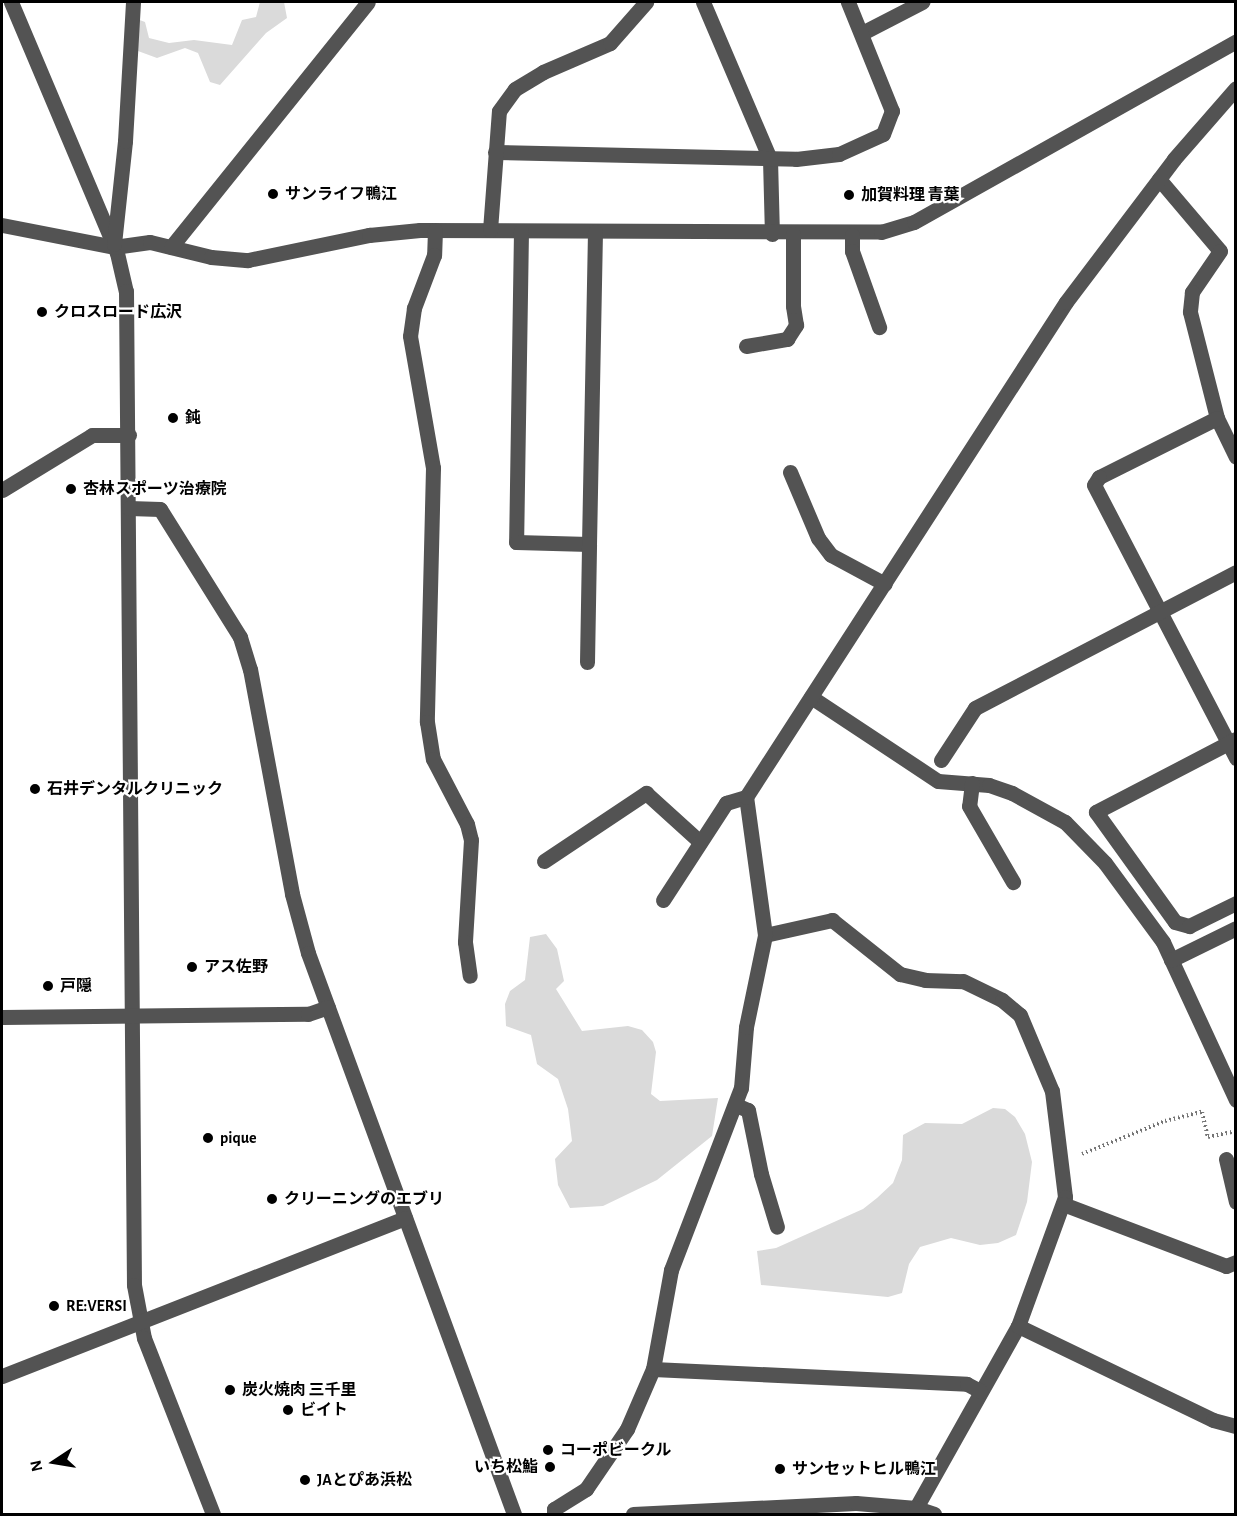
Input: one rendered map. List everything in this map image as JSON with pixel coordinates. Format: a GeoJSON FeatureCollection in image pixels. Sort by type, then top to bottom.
{"type":"FeatureCollection","features":[{"type":"Feature","properties":{"kind":"street"},"geometry":{"type":"LineString","coordinates":[[11,2],[123,272],[128,313],[134,1285],[139,1322],[213,1515]]}},
{"type":"Feature","properties":{"kind":"street"},"geometry":{"type":"LineString","coordinates":[[114,247],[125,141],[133,2]]}},
{"type":"Feature","properties":{"kind":"street"},"geometry":{"type":"LineString","coordinates":[[171,247],[368,2]]}},
{"type":"Feature","properties":{"kind":"street"},"geometry":{"type":"LineString","coordinates":[[490,230],[499,111],[515,89],[543,72],[610,43],[646,2]]}},
{"type":"Feature","properties":{"kind":"street"},"geometry":{"type":"LineString","coordinates":[[703,2],[770,159],[772,234]]}},
{"type":"Feature","properties":{"kind":"street"},"geometry":{"type":"LineString","coordinates":[[495,152],[770,159],[839,154],[883,134],[892,111],[848,2]]}},
{"type":"Feature","properties":{"kind":"street"},"geometry":{"type":"LineString","coordinates":[[862,33],[922,2]]}},
{"type":"Feature","properties":{"kind":"street"},"geometry":{"type":"LineString","coordinates":[[2,225],[114,247],[150,242],[211,258],[248,260],[386,232],[490,230],[852,235],[881,232],[914,222],[1236,41]]}},
{"type":"Feature","properties":{"kind":"street"},"geometry":{"type":"LineString","coordinates":[[663,900],[726,803],[746,797],[1066,302],[1159,179],[1236,88]]}},
{"type":"Feature","properties":{"kind":"street"},"geometry":{"type":"LineString","coordinates":[[1159,179],[1220,251],[1196,283],[1190,302],[1216,418],[1236,457]]}},
{"type":"Feature","properties":{"kind":"street"},"geometry":{"type":"LineString","coordinates":[[435,230],[434,255],[414,308],[410,336],[433,468],[427,722],[433,759],[467,824],[471,840],[465,942],[470,976]]}},
{"type":"Feature","properties":{"kind":"street"},"geometry":{"type":"LineString","coordinates":[[521,231],[516,542],[590,544]]}},
{"type":"Feature","properties":{"kind":"street"},"geometry":{"type":"LineString","coordinates":[[587,662],[595,232]]}},
{"type":"Feature","properties":{"kind":"street"},"geometry":{"type":"LineString","coordinates":[[746,346],[787,339],[796,325],[793,306],[793,234]]}},
{"type":"Feature","properties":{"kind":"street"},"geometry":{"type":"LineString","coordinates":[[852,235],[852,252],[879,327]]}},
{"type":"Feature","properties":{"kind":"street"},"geometry":{"type":"LineString","coordinates":[[1216,418],[1099,477],[1094,485],[1160,612],[1232,741],[1236,758]]}},
{"type":"Feature","properties":{"kind":"street"},"geometry":{"type":"LineString","coordinates":[[2,490],[92,435],[129,435]]}},
{"type":"Feature","properties":{"kind":"street"},"geometry":{"type":"LineString","coordinates":[[790,472],[818,538],[831,555],[885,584]]}},
{"type":"Feature","properties":{"kind":"street"},"geometry":{"type":"LineString","coordinates":[[129,508],[160,509],[240,637],[250,669],[292,894],[328,1006],[510,1513]]}},
{"type":"Feature","properties":{"kind":"street"},"geometry":{"type":"LineString","coordinates":[[941,760],[975,708],[1236,572]]}},
{"type":"Feature","properties":{"kind":"street"},"geometry":{"type":"LineString","coordinates":[[811,697],[938,781],[972,783],[1012,793],[1065,822],[1106,863],[1163,942],[1236,1100]]}},
{"type":"Feature","properties":{"kind":"street"},"geometry":{"type":"LineString","coordinates":[[1232,741],[1096,812],[1175,922],[1189,926],[1236,903]]}},
{"type":"Feature","properties":{"kind":"street"},"geometry":{"type":"LineString","coordinates":[[972,783],[969,806],[1013,882]]}},
{"type":"Feature","properties":{"kind":"street"},"geometry":{"type":"LineString","coordinates":[[544,861],[646,793],[700,842]]}},
{"type":"Feature","properties":{"kind":"street"},"geometry":{"type":"LineString","coordinates":[[554,1515],[554,1509],[586,1489],[627,1429],[653,1369],[671,1270],[736,1105],[765,935],[746,797]]}},
{"type":"Feature","properties":{"kind":"street"},"geometry":{"type":"LineString","coordinates":[[765,935],[832,920],[900,974],[925,980],[963,981],[1012,1007],[1026,1026],[1052,1091],[1062,1159],[1063,1204],[1018,1326],[916,1508]]}},
{"type":"Feature","properties":{"kind":"street"},"geometry":{"type":"LineString","coordinates":[[1171,960],[1236,928]]}},
{"type":"Feature","properties":{"kind":"street"},"geometry":{"type":"LineString","coordinates":[[2,1017],[308,1014],[328,1006]]}},
{"type":"Feature","properties":{"kind":"street"},"geometry":{"type":"LineString","coordinates":[[736,1105],[748,1110],[760,1174],[777,1227]]}},
{"type":"Feature","properties":{"kind":"street"},"geometry":{"type":"LineString","coordinates":[[1226,1159],[1236,1202]]}},
{"type":"Feature","properties":{"kind":"street"},"geometry":{"type":"LineString","coordinates":[[1063,1204],[1231,1264]]}},
{"type":"Feature","properties":{"kind":"street"},"geometry":{"type":"LineString","coordinates":[[2,1376],[405,1218]]}},
{"type":"Feature","properties":{"kind":"street"},"geometry":{"type":"LineString","coordinates":[[1018,1326],[1213,1420],[1236,1426]]}},
{"type":"Feature","properties":{"kind":"street"},"geometry":{"type":"LineString","coordinates":[[653,1369],[967,1384],[980,1392]]}},
{"type":"Feature","properties":{"kind":"street"},"geometry":{"type":"LineString","coordinates":[[633,1515],[780,1511],[856,1503],[916,1508],[934,1515]]}},
{"type":"Feature","properties":{"kind":"path"},"geometry":{"type":"LineString","coordinates":[[1062,1159],[1165,1121],[1202,1112],[1208,1137],[1236,1131]]}},
{"type":"Feature","properties":{"kind":"shaded area"},"geometry":{"type":"Polygon","coordinates":[[[260,2],[284,2],[287,18],[266,33],[220,85],[210,82],[198,53],[185,48],[157,58],[138,51],[137,19],[145,22],[149,38],[169,43],[194,40],[232,45],[242,20],[256,17],[260,2]]]}},
{"type":"Feature","properties":{"kind":"shaded area"},"geometry":{"type":"Polygon","coordinates":[[[546,934],[557,949],[564,981],[556,989],[582,1031],[628,1026],[642,1030],[653,1042],[656,1052],[651,1094],[660,1101],[718,1098],[712,1136],[657,1180],[603,1206],[570,1208],[558,1185],[555,1159],[572,1141],[568,1109],[558,1079],[537,1064],[531,1035],[506,1026],[505,1004],[510,991],[525,980],[530,937],[546,934]]]}},
{"type":"Feature","properties":{"kind":"shaded area"},"geometry":{"type":"Polygon","coordinates":[[[993,1108],[1005,1109],[1015,1117],[1025,1134],[1032,1162],[1027,1202],[1016,1235],[998,1243],[980,1245],[951,1238],[920,1247],[909,1264],[902,1293],[888,1297],[761,1285],[757,1251],[776,1248],[863,1209],[877,1198],[893,1183],[902,1160],[903,1135],[925,1123],[962,1124],[993,1108]]]}},
{"type":"Feature","properties":{"kind":"place","name":"サンライフ鴨江"},"geometry":{"type":"Point","coordinates":[273,194]}},
{"type":"Feature","properties":{"kind":"place","name":"加賀料理 青葉"},"geometry":{"type":"Point","coordinates":[849,195]}},
{"type":"Feature","properties":{"kind":"place","name":"クロスロード広沢"},"geometry":{"type":"Point","coordinates":[42,312]}},
{"type":"Feature","properties":{"kind":"place","name":"鈍"},"geometry":{"type":"Point","coordinates":[173,418]}},
{"type":"Feature","properties":{"kind":"place","name":"杏林スポーツ治療院"},"geometry":{"type":"Point","coordinates":[71,489]}},
{"type":"Feature","properties":{"kind":"place","name":"石井デンタルクリニック"},"geometry":{"type":"Point","coordinates":[35,789]}},
{"type":"Feature","properties":{"kind":"place","name":"アス佐野"},"geometry":{"type":"Point","coordinates":[192,967]}},
{"type":"Feature","properties":{"kind":"place","name":"戸隠"},"geometry":{"type":"Point","coordinates":[48,986]}},
{"type":"Feature","properties":{"kind":"place","name":"pique"},"geometry":{"type":"Point","coordinates":[208,1138]}},
{"type":"Feature","properties":{"kind":"place","name":"クリーニングのエブリ"},"geometry":{"type":"Point","coordinates":[272,1199]}},
{"type":"Feature","properties":{"kind":"place","name":"RE:VERSI"},"geometry":{"type":"Point","coordinates":[54,1306]}},
{"type":"Feature","properties":{"kind":"place","name":"炭火焼肉 三千里"},"geometry":{"type":"Point","coordinates":[230,1390]}},
{"type":"Feature","properties":{"kind":"place","name":"ビイト"},"geometry":{"type":"Point","coordinates":[288,1410]}},
{"type":"Feature","properties":{"kind":"place","name":"コーポビークル"},"geometry":{"type":"Point","coordinates":[548,1450]}},
{"type":"Feature","properties":{"kind":"place","name":"いち松鮨"},"geometry":{"type":"Point","coordinates":[550,1467]}},
{"type":"Feature","properties":{"kind":"place","name":"サンセットヒル鴨江"},"geometry":{"type":"Point","coordinates":[780,1469]}},
{"type":"Feature","properties":{"kind":"place","name":"JAとぴあ浜松"},"geometry":{"type":"Point","coordinates":[305,1480]}}]}
